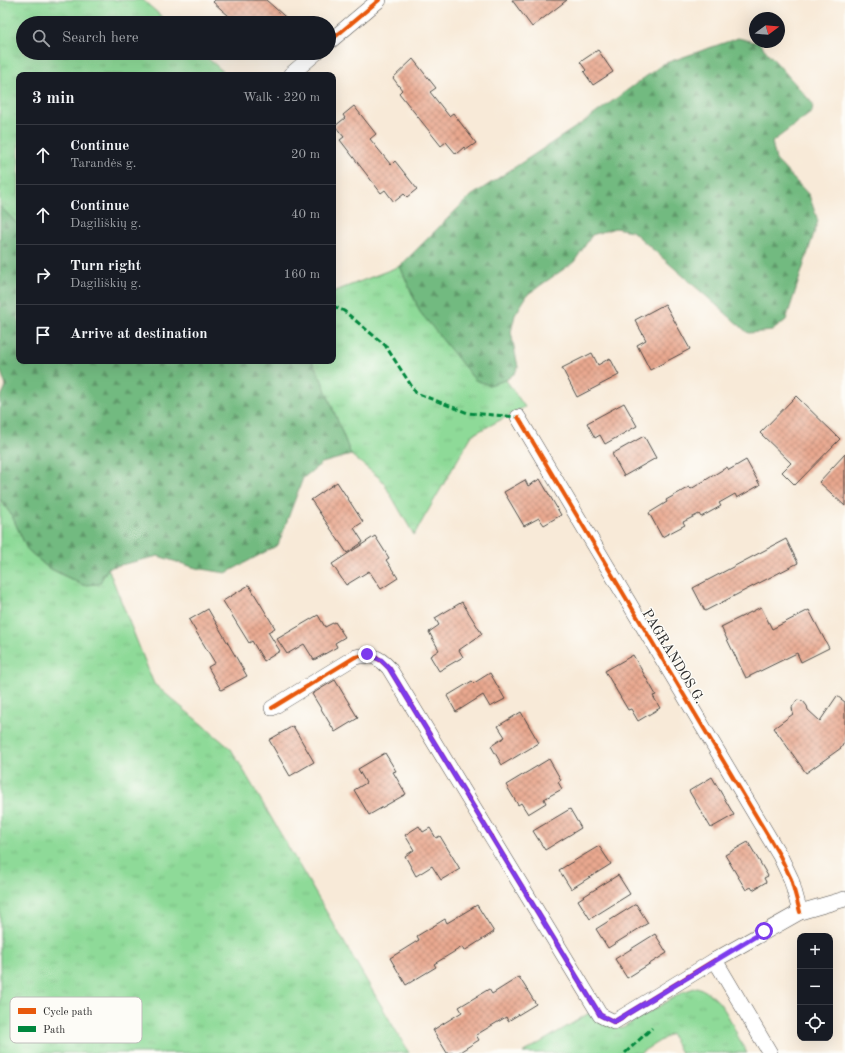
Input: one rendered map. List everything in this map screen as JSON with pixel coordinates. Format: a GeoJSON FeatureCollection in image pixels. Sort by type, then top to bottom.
{"type":"FeatureCollection","features":[{"type":"Feature","properties":{"kind":"street"},"geometry":{"type":"LineString","coordinates":[[336,36],[379,0]]}},
{"type":"Feature","properties":{"kind":"street"},"geometry":{"type":"LineString","coordinates":[[294,72],[308,60]]}},
{"type":"Feature","properties":{"kind":"street","name":"PAGRANDOS G."},"geometry":{"type":"LineString","coordinates":[[518,417],[780,856],[791,879],[800,912]]}},
{"type":"Feature","properties":{"kind":"street"},"geometry":{"type":"LineString","coordinates":[[272,708],[355,657],[367,654],[381,660],[389,668],[600,1015],[614,1022],[764,931],[800,912],[845,899]]}},
{"type":"Feature","properties":{"kind":"street"},"geometry":{"type":"LineString","coordinates":[[715,960],[770,1053]]}},
{"type":"Feature","properties":{"kind":"green space"},"geometry":{"type":"Polygon","coordinates":[[[0,0],[143,0],[161,16],[16,16],[16,60],[210,60],[224,72],[16,72],[16,223],[0,206],[0,0]]]}},
{"type":"Feature","properties":{"kind":"green space"},"geometry":{"type":"Polygon","coordinates":[[[738,38],[749,41],[749,48],[763,48],[813,104],[812,112],[772,142],[776,160],[809,195],[818,221],[786,320],[772,331],[748,333],[632,231],[615,228],[592,235],[574,262],[528,294],[515,315],[511,332],[518,367],[515,373],[506,380],[489,385],[475,380],[420,312],[400,266],[468,198],[588,119],[663,64],[738,38]]]}},
{"type":"Feature","properties":{"kind":"green space"},"geometry":{"type":"Polygon","coordinates":[[[0,206],[16,223],[16,364],[314,364],[322,381],[351,455],[322,463],[303,478],[278,545],[226,573],[196,568],[158,556],[108,568],[99,584],[83,585],[47,567],[27,549],[12,516],[0,499],[0,399],[6,386],[0,369],[0,206]]]}},
{"type":"Feature","properties":{"kind":"green space"},"geometry":{"type":"Polygon","coordinates":[[[400,266],[420,312],[489,385],[506,380],[525,407],[472,435],[414,535],[382,480],[351,455],[322,381],[314,364],[336,364],[336,291],[400,266]]]}},
{"type":"Feature","properties":{"kind":"green space"},"geometry":{"type":"Polygon","coordinates":[[[0,499],[12,516],[27,549],[47,567],[83,585],[99,584],[108,568],[154,684],[231,749],[409,1053],[0,1053],[0,499]]]}},
{"type":"Feature","properties":{"kind":"green space"},"geometry":{"type":"Polygon","coordinates":[[[697,987],[716,999],[728,1015],[747,1053],[681,1053],[671,1034],[640,1053],[523,1053],[601,1006],[621,1029],[683,992],[697,987]]]}},
{"type":"Feature","properties":{"kind":"building"},"geometry":{"type":"Polygon","coordinates":[[[215,0],[266,0],[284,16],[229,16],[213,2],[215,0]]]}},
{"type":"Feature","properties":{"kind":"building"},"geometry":{"type":"Polygon","coordinates":[[[512,0],[567,0],[532,27],[512,0]]]}},
{"type":"Feature","properties":{"kind":"building"},"geometry":{"type":"Polygon","coordinates":[[[598,50],[613,72],[593,85],[584,72],[586,70],[580,62],[598,50]]]}},
{"type":"Feature","properties":{"kind":"building"},"geometry":{"type":"Polygon","coordinates":[[[413,59],[436,88],[430,92],[449,116],[453,113],[476,143],[466,150],[464,147],[456,154],[446,142],[441,146],[399,93],[402,90],[393,78],[413,59]]]}},
{"type":"Feature","properties":{"kind":"building"},"geometry":{"type":"Polygon","coordinates":[[[354,106],[376,134],[370,139],[391,165],[395,161],[417,189],[407,197],[404,194],[394,202],[385,190],[381,193],[340,140],[344,137],[336,125],[345,118],[343,115],[354,106]]]}},
{"type":"Feature","properties":{"kind":"building"},"geometry":{"type":"Polygon","coordinates":[[[665,304],[690,349],[650,370],[637,345],[646,340],[635,320],[665,304]]]}},
{"type":"Feature","properties":{"kind":"building"},"geometry":{"type":"Polygon","coordinates":[[[592,353],[598,365],[610,358],[619,375],[577,397],[562,368],[592,353]]]}},
{"type":"Feature","properties":{"kind":"building"},"geometry":{"type":"Polygon","coordinates":[[[796,396],[840,439],[795,485],[782,472],[791,463],[760,433],[796,396]]]}},
{"type":"Feature","properties":{"kind":"building"},"geometry":{"type":"Polygon","coordinates":[[[624,403],[637,426],[605,444],[600,435],[595,438],[587,423],[624,403]]]}},
{"type":"Feature","properties":{"kind":"building"},"geometry":{"type":"Polygon","coordinates":[[[644,436],[656,458],[624,476],[612,454],[644,436]]]}},
{"type":"Feature","properties":{"kind":"building"},"geometry":{"type":"Polygon","coordinates":[[[845,454],[845,506],[819,482],[845,454]]]}},
{"type":"Feature","properties":{"kind":"building"},"geometry":{"type":"Polygon","coordinates":[[[746,460],[760,485],[737,498],[735,494],[719,503],[721,506],[701,517],[699,514],[683,522],[685,525],[662,537],[649,513],[667,502],[666,500],[689,487],[691,489],[727,467],[729,470],[746,460]]]}},
{"type":"Feature","properties":{"kind":"building"},"geometry":{"type":"Polygon","coordinates":[[[540,479],[561,515],[544,525],[539,518],[524,526],[504,492],[525,480],[528,486],[540,479]]]}},
{"type":"Feature","properties":{"kind":"building"},"geometry":{"type":"Polygon","coordinates":[[[337,482],[363,522],[354,528],[363,542],[347,553],[311,500],[337,482]]]}},
{"type":"Feature","properties":{"kind":"building"},"geometry":{"type":"Polygon","coordinates":[[[375,536],[389,558],[386,560],[398,578],[381,589],[369,571],[346,585],[332,564],[375,536]]]}},
{"type":"Feature","properties":{"kind":"building"},"geometry":{"type":"Polygon","coordinates":[[[786,539],[798,563],[705,611],[693,588],[786,539]]]}},
{"type":"Feature","properties":{"kind":"building"},"geometry":{"type":"Polygon","coordinates":[[[249,585],[275,628],[268,632],[280,651],[264,661],[252,641],[249,643],[223,601],[249,585]]]}},
{"type":"Feature","properties":{"kind":"building"},"geometry":{"type":"Polygon","coordinates":[[[462,602],[482,634],[459,650],[463,657],[439,671],[430,656],[439,650],[429,632],[439,625],[435,618],[462,602]]]}},
{"type":"Feature","properties":{"kind":"building"},"geometry":{"type":"Polygon","coordinates":[[[761,607],[772,629],[809,610],[829,648],[801,662],[797,653],[746,678],[721,627],[761,607]]]}},
{"type":"Feature","properties":{"kind":"building"},"geometry":{"type":"Polygon","coordinates":[[[208,609],[247,676],[221,690],[208,667],[215,663],[189,620],[208,609]]]}},
{"type":"Feature","properties":{"kind":"building"},"geometry":{"type":"Polygon","coordinates":[[[318,615],[325,627],[335,622],[345,637],[335,643],[337,647],[314,660],[304,644],[287,654],[277,639],[318,615]]]}},
{"type":"Feature","properties":{"kind":"building"},"geometry":{"type":"Polygon","coordinates":[[[633,655],[656,695],[653,696],[660,708],[638,721],[631,709],[628,710],[605,671],[633,655]]]}},
{"type":"Feature","properties":{"kind":"building"},"geometry":{"type":"Polygon","coordinates":[[[490,673],[505,699],[490,707],[483,695],[456,712],[447,696],[472,681],[474,683],[490,673]]]}},
{"type":"Feature","properties":{"kind":"building"},"geometry":{"type":"Polygon","coordinates":[[[335,680],[358,718],[335,732],[312,694],[335,680]]]}},
{"type":"Feature","properties":{"kind":"building"},"geometry":{"type":"Polygon","coordinates":[[[837,696],[845,702],[845,741],[841,748],[806,773],[774,728],[793,714],[792,707],[797,700],[803,701],[808,710],[820,721],[837,696]]]}},
{"type":"Feature","properties":{"kind":"building"},"geometry":{"type":"Polygon","coordinates":[[[521,712],[539,743],[502,765],[491,746],[505,737],[498,726],[521,712]]]}},
{"type":"Feature","properties":{"kind":"building"},"geometry":{"type":"Polygon","coordinates":[[[293,726],[314,762],[290,776],[269,740],[293,726]]]}},
{"type":"Feature","properties":{"kind":"building"},"geometry":{"type":"Polygon","coordinates":[[[385,753],[396,771],[393,772],[406,794],[369,815],[354,790],[366,783],[358,769],[385,753]]]}},
{"type":"Feature","properties":{"kind":"building"},"geometry":{"type":"Polygon","coordinates":[[[549,759],[561,780],[558,782],[562,789],[544,799],[546,803],[528,814],[521,803],[518,805],[506,785],[549,759]]]}},
{"type":"Feature","properties":{"kind":"building"},"geometry":{"type":"Polygon","coordinates":[[[712,777],[734,815],[711,828],[689,791],[712,777]]]}},
{"type":"Feature","properties":{"kind":"building"},"geometry":{"type":"Polygon","coordinates":[[[570,809],[581,828],[545,850],[533,831],[570,809]]]}},
{"type":"Feature","properties":{"kind":"building"},"geometry":{"type":"Polygon","coordinates":[[[419,826],[423,832],[430,828],[436,838],[440,836],[460,869],[441,880],[432,866],[416,876],[405,856],[414,850],[405,835],[419,826]]]}},
{"type":"Feature","properties":{"kind":"building"},"geometry":{"type":"Polygon","coordinates":[[[748,842],[768,876],[764,878],[766,882],[753,890],[751,887],[746,890],[725,855],[748,842]]]}},
{"type":"Feature","properties":{"kind":"building"},"geometry":{"type":"Polygon","coordinates":[[[599,846],[611,864],[571,889],[559,870],[599,846]]]}},
{"type":"Feature","properties":{"kind":"building"},"geometry":{"type":"Polygon","coordinates":[[[618,875],[630,894],[590,919],[578,900],[618,875]]]}},
{"type":"Feature","properties":{"kind":"building"},"geometry":{"type":"Polygon","coordinates":[[[636,904],[648,923],[608,948],[596,929],[636,904]]]}},
{"type":"Feature","properties":{"kind":"building"},"geometry":{"type":"Polygon","coordinates":[[[477,905],[494,932],[464,951],[462,947],[434,964],[436,967],[406,985],[390,958],[419,940],[417,936],[445,919],[447,923],[477,905]]]}},
{"type":"Feature","properties":{"kind":"building"},"geometry":{"type":"Polygon","coordinates":[[[655,934],[667,953],[627,978],[615,959],[655,934]]]}},
{"type":"Feature","properties":{"kind":"building"},"geometry":{"type":"Polygon","coordinates":[[[519,977],[536,1004],[508,1021],[506,1017],[476,1035],[479,1040],[458,1053],[447,1053],[433,1030],[462,1012],[459,1007],[489,989],[492,994],[519,977]]]}},
{"type":"Feature","properties":{"kind":"marked path"},"geometry":{"type":"LineString","coordinates":[[336,307],[344,311],[385,345],[416,393],[468,413],[518,417]]}},
{"type":"Feature","properties":{"kind":"marked path"},"geometry":{"type":"LineString","coordinates":[[625,1053],[652,1028]]}},
{"type":"Feature","properties":{"kind":"cycle path"},"geometry":{"type":"LineString","coordinates":[[336,36],[379,0]]}},
{"type":"Feature","properties":{"kind":"cycle path"},"geometry":{"type":"LineString","coordinates":[[518,417],[780,856],[791,879],[800,912]]}},
{"type":"Feature","properties":{"kind":"cycle path"},"geometry":{"type":"LineString","coordinates":[[272,708],[355,657],[370,656],[378,658],[385,664],[389,668],[600,1015],[614,1022],[715,960]]}},
{"type":"Feature","properties":{"kind":"route"},"geometry":{"type":"LineString","coordinates":[[367,654],[381,660],[389,668],[600,1015],[614,1022],[764,931]]}}]}
